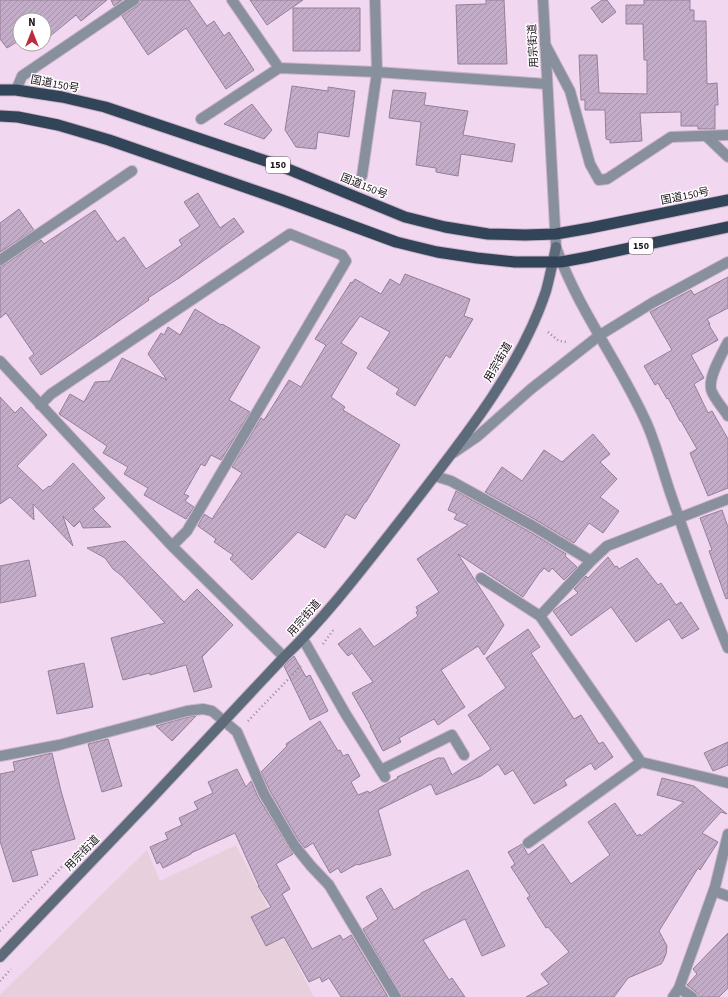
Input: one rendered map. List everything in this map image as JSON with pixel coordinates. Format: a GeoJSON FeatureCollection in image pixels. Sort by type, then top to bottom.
{"type":"FeatureCollection","features":[{"type":"Feature","properties":{"kind":"highway","name":"国道150号"},"geometry":{"type":"LineString","coordinates":[[0,90],[16,90],[62,97],[105,107],[278,165],[405,217],[445,227],[488,234],[556,234],[728,200]]}},
{"type":"Feature","properties":{"kind":"highway","name":"150"},"geometry":{"type":"LineString","coordinates":[[0,116],[18,117],[58,125],[109,140],[282,200],[396,242],[437,252],[515,262],[557,262],[595,256],[728,227]]}},
{"type":"Feature","properties":{"kind":"main road","name":"用宗街道"},"geometry":{"type":"LineString","coordinates":[[0,957],[284,657],[303,639],[374,554],[452,454],[508,371],[534,322],[557,262],[556,247]]}},
{"type":"Feature","properties":{"kind":"street"},"geometry":{"type":"LineString","coordinates":[[16,90],[22,76],[134,0]]}},
{"type":"Feature","properties":{"kind":"street"},"geometry":{"type":"LineString","coordinates":[[232,0],[279,68]]}},
{"type":"Feature","properties":{"kind":"street"},"geometry":{"type":"LineString","coordinates":[[362,176],[377,72],[375,0]]}},
{"type":"Feature","properties":{"kind":"street","name":"用宗街道"},"geometry":{"type":"LineString","coordinates":[[543,0],[556,247]]}},
{"type":"Feature","properties":{"kind":"street"},"geometry":{"type":"LineString","coordinates":[[545,44],[570,91],[590,164],[599,180],[607,179],[671,137],[728,135]]}},
{"type":"Feature","properties":{"kind":"street"},"geometry":{"type":"LineString","coordinates":[[201,120],[279,68],[377,72],[547,84]]}},
{"type":"Feature","properties":{"kind":"street"},"geometry":{"type":"LineString","coordinates":[[706,136],[728,157]]}},
{"type":"Feature","properties":{"kind":"street"},"geometry":{"type":"LineString","coordinates":[[0,260],[132,172]]}},
{"type":"Feature","properties":{"kind":"street"},"geometry":{"type":"LineString","coordinates":[[40,405],[51,394],[290,234],[342,255],[346,260],[187,531],[172,546]]}},
{"type":"Feature","properties":{"kind":"street"},"geometry":{"type":"LineString","coordinates":[[557,262],[615,361],[648,424],[679,517],[728,648]]}},
{"type":"Feature","properties":{"kind":"street"},"geometry":{"type":"LineString","coordinates":[[452,454],[478,436],[531,389],[600,335],[652,303],[728,262]]}},
{"type":"Feature","properties":{"kind":"street"},"geometry":{"type":"LineString","coordinates":[[728,342],[718,361],[711,384],[712,391],[728,416]]}},
{"type":"Feature","properties":{"kind":"street"},"geometry":{"type":"LineString","coordinates":[[0,361],[172,546],[284,657]]}},
{"type":"Feature","properties":{"kind":"street"},"geometry":{"type":"LineString","coordinates":[[435,476],[451,481],[591,561]]}},
{"type":"Feature","properties":{"kind":"street"},"geometry":{"type":"LineString","coordinates":[[540,616],[607,546],[728,499]]}},
{"type":"Feature","properties":{"kind":"street"},"geometry":{"type":"LineString","coordinates":[[481,578],[540,616],[641,762],[728,783]]}},
{"type":"Feature","properties":{"kind":"street"},"geometry":{"type":"LineString","coordinates":[[303,639],[345,713],[383,773],[452,735],[464,755]]}},
{"type":"Feature","properties":{"kind":"street"},"geometry":{"type":"LineString","coordinates":[[0,756],[59,745],[187,711],[202,709],[212,711],[237,732],[264,794],[294,845],[329,885],[396,997]]}},
{"type":"Feature","properties":{"kind":"street"},"geometry":{"type":"LineString","coordinates":[[528,843],[641,762]]}},
{"type":"Feature","properties":{"kind":"street"},"geometry":{"type":"LineString","coordinates":[[673,997],[679,988],[714,891],[728,834]]}},
{"type":"Feature","properties":{"kind":"street"},"geometry":{"type":"LineString","coordinates":[[714,891],[728,896]]}},
{"type":"Feature","properties":{"kind":"street"},"geometry":{"type":"LineString","coordinates":[[679,988],[692,997]]}},
{"type":"Feature","properties":{"kind":"shaded area"},"geometry":{"type":"Polygon","coordinates":[[[236,845],[314,997],[0,997],[0,995],[147,850],[160,881],[236,845]]]}},
{"type":"Feature","properties":{"kind":"building"},"geometry":{"type":"Polygon","coordinates":[[[0,0],[107,0],[81,21],[76,15],[52,34],[52,12],[12,12],[12,45],[7,48],[0,39],[0,0]]]}},
{"type":"Feature","properties":{"kind":"building"},"geometry":{"type":"Polygon","coordinates":[[[111,0],[122,0],[114,6],[111,0]]]}},
{"type":"Feature","properties":{"kind":"building"},"geometry":{"type":"Polygon","coordinates":[[[140,0],[189,0],[207,26],[214,21],[224,36],[229,32],[254,70],[226,89],[186,28],[148,55],[122,16],[138,5],[140,0]]]}},
{"type":"Feature","properties":{"kind":"building"},"geometry":{"type":"Polygon","coordinates":[[[250,0],[303,0],[267,25],[250,0]]]}},
{"type":"Feature","properties":{"kind":"building"},"geometry":{"type":"Polygon","coordinates":[[[486,0],[504,0],[507,64],[458,64],[456,5],[486,4],[486,0]]]}},
{"type":"Feature","properties":{"kind":"building"},"geometry":{"type":"Polygon","coordinates":[[[602,0],[607,0],[616,12],[602,23],[591,8],[602,0]]]}},
{"type":"Feature","properties":{"kind":"building"},"geometry":{"type":"Polygon","coordinates":[[[644,0],[690,0],[690,10],[694,10],[694,21],[706,21],[707,84],[717,83],[718,105],[715,105],[715,129],[698,129],[698,126],[681,126],[681,112],[640,113],[642,141],[610,143],[610,140],[606,139],[605,110],[585,110],[585,100],[581,100],[579,55],[597,55],[599,93],[647,94],[647,60],[644,60],[643,24],[626,24],[626,5],[644,5],[644,0]]]}},
{"type":"Feature","properties":{"kind":"building"},"geometry":{"type":"Polygon","coordinates":[[[293,8],[360,8],[360,51],[293,51],[293,8]]]}},
{"type":"Feature","properties":{"kind":"building"},"geometry":{"type":"Polygon","coordinates":[[[292,86],[328,91],[328,87],[355,91],[349,137],[318,132],[316,149],[296,147],[285,130],[292,86]]]}},
{"type":"Feature","properties":{"kind":"building"},"geometry":{"type":"Polygon","coordinates":[[[393,90],[426,93],[424,105],[468,111],[463,135],[515,144],[512,162],[461,154],[458,176],[436,172],[436,168],[416,165],[421,122],[389,118],[393,90]]]}},
{"type":"Feature","properties":{"kind":"building"},"geometry":{"type":"Polygon","coordinates":[[[252,104],[272,130],[264,139],[224,124],[252,104]]]}},
{"type":"Feature","properties":{"kind":"building"},"geometry":{"type":"Polygon","coordinates":[[[198,193],[220,228],[234,218],[244,232],[148,298],[149,300],[41,375],[29,358],[34,354],[6,313],[0,318],[0,266],[4,265],[41,240],[44,244],[95,210],[117,242],[124,237],[146,269],[182,245],[179,240],[200,226],[184,202],[198,193]]]}},
{"type":"Feature","properties":{"kind":"building"},"geometry":{"type":"Polygon","coordinates":[[[19,209],[34,230],[0,252],[0,223],[19,209]]]}},
{"type":"Feature","properties":{"kind":"building"},"geometry":{"type":"Polygon","coordinates":[[[405,274],[470,299],[464,316],[473,319],[450,358],[446,355],[415,406],[396,394],[399,389],[367,368],[390,332],[360,316],[341,343],[357,353],[331,397],[345,407],[343,410],[400,445],[355,519],[346,514],[325,548],[298,532],[252,580],[230,559],[233,555],[214,542],[216,539],[198,526],[204,514],[212,519],[242,473],[232,467],[261,418],[264,420],[289,380],[301,387],[326,345],[315,339],[351,282],[352,283],[355,279],[381,294],[390,279],[400,285],[405,274]]]}},
{"type":"Feature","properties":{"kind":"building"},"geometry":{"type":"Polygon","coordinates":[[[728,277],[728,308],[707,319],[718,340],[691,355],[704,378],[694,384],[708,413],[712,411],[728,439],[728,488],[708,496],[690,453],[697,449],[668,398],[667,399],[658,383],[655,385],[644,366],[672,350],[650,312],[691,290],[694,295],[728,277]]]}},
{"type":"Feature","properties":{"kind":"building"},"geometry":{"type":"Polygon","coordinates":[[[195,309],[260,347],[229,400],[250,412],[221,460],[211,455],[205,466],[201,464],[184,494],[189,496],[185,501],[194,507],[186,519],[144,495],[148,488],[124,474],[128,467],[103,453],[107,446],[59,414],[70,394],[84,402],[95,382],[110,381],[122,358],[167,380],[148,354],[161,333],[164,335],[168,327],[180,335],[195,309]]]}},
{"type":"Feature","properties":{"kind":"building"},"geometry":{"type":"Polygon","coordinates":[[[0,397],[15,413],[21,407],[47,435],[17,466],[43,491],[49,486],[50,487],[73,463],[105,498],[93,509],[111,527],[83,528],[80,521],[74,527],[63,516],[73,546],[33,504],[34,520],[10,497],[0,504],[0,397]]]}},
{"type":"Feature","properties":{"kind":"building"},"geometry":{"type":"Polygon","coordinates":[[[593,434],[610,454],[600,462],[617,479],[600,497],[619,511],[603,533],[589,523],[574,543],[485,492],[502,467],[522,481],[544,450],[562,462],[593,434]]]}},
{"type":"Feature","properties":{"kind":"building"},"geometry":{"type":"Polygon","coordinates":[[[456,491],[566,554],[565,556],[577,567],[564,580],[552,568],[549,572],[544,568],[523,597],[458,554],[504,625],[484,655],[478,646],[441,670],[465,707],[438,725],[434,719],[399,738],[401,742],[383,751],[371,726],[352,693],[373,682],[352,653],[348,656],[338,644],[360,628],[374,647],[418,616],[416,607],[439,592],[417,559],[468,525],[454,519],[457,514],[448,510],[456,491]]]}},
{"type":"Feature","properties":{"kind":"building"},"geometry":{"type":"Polygon","coordinates":[[[722,510],[728,527],[728,598],[726,599],[709,551],[712,550],[700,518],[722,510]]]}},
{"type":"Feature","properties":{"kind":"building"},"geometry":{"type":"Polygon","coordinates":[[[125,541],[184,602],[197,589],[233,625],[202,657],[212,687],[194,692],[186,665],[150,675],[150,673],[123,680],[111,638],[165,623],[122,576],[113,569],[105,558],[87,548],[125,541]]]}},
{"type":"Feature","properties":{"kind":"building"},"geometry":{"type":"Polygon","coordinates":[[[608,557],[615,567],[617,566],[619,569],[637,558],[658,585],[661,583],[676,605],[681,602],[699,629],[682,639],[669,619],[636,642],[611,607],[571,636],[553,611],[578,593],[574,589],[586,576],[588,578],[608,557]]]}},
{"type":"Feature","properties":{"kind":"building"},"geometry":{"type":"Polygon","coordinates":[[[29,560],[36,596],[0,603],[0,566],[29,560]]]}},
{"type":"Feature","properties":{"kind":"building"},"geometry":{"type":"Polygon","coordinates":[[[528,629],[540,647],[531,653],[574,719],[581,715],[599,744],[603,742],[613,757],[595,770],[591,763],[564,780],[567,785],[534,804],[513,770],[505,775],[498,764],[481,776],[436,795],[431,784],[378,810],[391,855],[358,865],[357,864],[341,873],[338,868],[330,873],[313,843],[305,848],[299,841],[270,791],[261,772],[287,746],[286,744],[320,721],[338,751],[340,750],[343,756],[348,754],[360,776],[351,782],[358,795],[368,791],[369,793],[398,778],[397,777],[438,758],[444,758],[452,775],[491,749],[468,715],[506,688],[486,658],[528,629]]]}},
{"type":"Feature","properties":{"kind":"building"},"geometry":{"type":"Polygon","coordinates":[[[294,656],[306,677],[310,675],[328,711],[310,720],[284,666],[294,656]]]}},
{"type":"Feature","properties":{"kind":"building"},"geometry":{"type":"Polygon","coordinates":[[[84,663],[93,707],[57,714],[48,671],[84,663]]]}},
{"type":"Feature","properties":{"kind":"building"},"geometry":{"type":"Polygon","coordinates":[[[196,716],[172,741],[156,726],[188,717],[196,716]]]}},
{"type":"Feature","properties":{"kind":"building"},"geometry":{"type":"Polygon","coordinates":[[[108,739],[122,786],[102,792],[88,744],[108,739]]]}},
{"type":"Feature","properties":{"kind":"building"},"geometry":{"type":"Polygon","coordinates":[[[728,742],[728,765],[713,771],[704,753],[728,742]]]}},
{"type":"Feature","properties":{"kind":"building"},"geometry":{"type":"Polygon","coordinates":[[[52,753],[75,839],[31,851],[38,875],[13,882],[0,841],[0,774],[15,771],[13,762],[52,753]]]}},
{"type":"Feature","properties":{"kind":"building"},"geometry":{"type":"Polygon","coordinates":[[[237,769],[246,787],[251,781],[258,797],[293,854],[276,864],[290,889],[282,894],[312,949],[340,935],[343,940],[351,935],[388,997],[341,997],[329,978],[322,982],[320,977],[309,982],[284,937],[266,946],[251,917],[271,907],[258,886],[235,833],[191,853],[163,868],[160,862],[157,864],[150,847],[168,839],[165,833],[182,825],[179,818],[198,809],[194,802],[213,793],[208,782],[237,769]]]}},
{"type":"Feature","properties":{"kind":"building"},"geometry":{"type":"Polygon","coordinates":[[[662,778],[694,786],[727,814],[721,812],[702,833],[718,842],[700,870],[698,868],[659,931],[667,946],[663,961],[661,964],[628,978],[614,997],[526,997],[549,984],[541,974],[569,952],[548,927],[546,928],[527,898],[530,896],[511,867],[515,864],[508,852],[522,844],[528,855],[543,844],[571,884],[610,855],[588,822],[615,803],[637,836],[640,834],[641,836],[684,802],[657,795],[662,778]]]}},
{"type":"Feature","properties":{"kind":"building"},"geometry":{"type":"Polygon","coordinates":[[[468,870],[505,946],[482,956],[465,919],[423,940],[449,980],[452,978],[465,997],[402,997],[363,929],[378,919],[366,897],[381,888],[394,910],[421,893],[468,870]]]}},
{"type":"Feature","properties":{"kind":"building"},"geometry":{"type":"Polygon","coordinates":[[[728,933],[728,988],[719,997],[698,997],[696,992],[687,985],[697,974],[693,969],[728,933]]]}}]}
